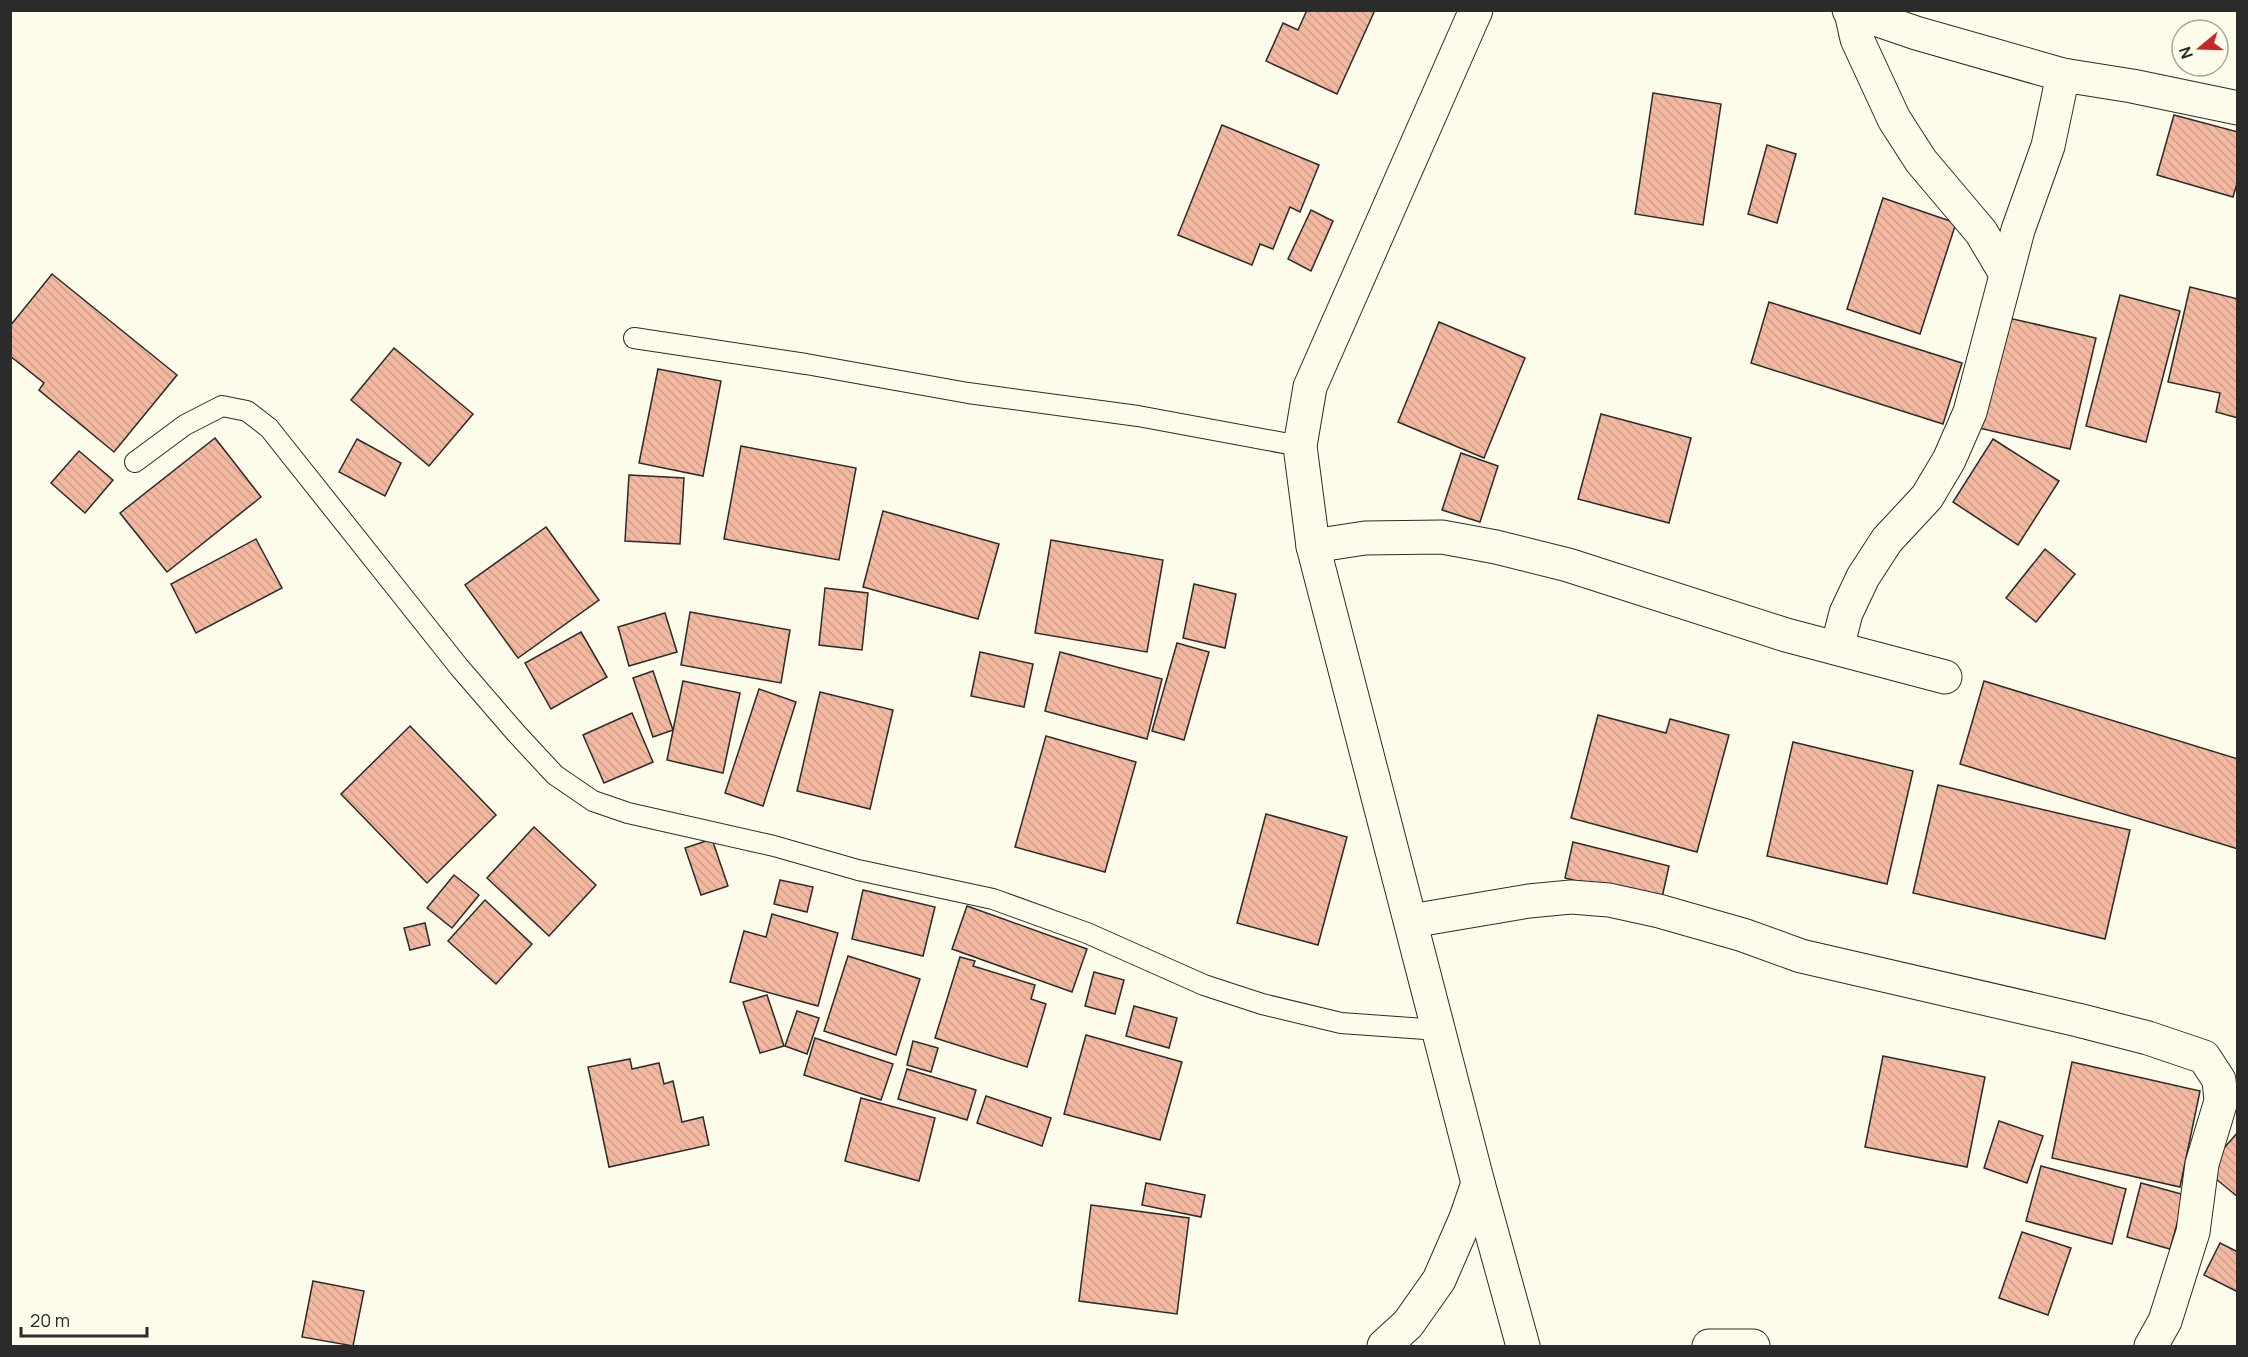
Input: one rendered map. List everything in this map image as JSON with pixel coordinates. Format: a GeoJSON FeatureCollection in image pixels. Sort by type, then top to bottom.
{"type":"FeatureCollection","features":[{"type":"Feature","properties":{"kind":"street"},"geometry":{"type":"LineString","coordinates":[[1476,10],[1310,387],[1300,446],[1313,546],[1478,1183],[1523,1347]]}},
{"type":"Feature","properties":{"kind":"street"},"geometry":{"type":"LineString","coordinates":[[1850,11],[1916,33],[2063,75],[2132,86],[2238,108]]}},
{"type":"Feature","properties":{"kind":"street"},"geometry":{"type":"LineString","coordinates":[[1850,11],[1857,39],[1894,119],[1921,161],[1981,232],[2006,274]]}},
{"type":"Feature","properties":{"kind":"street"},"geometry":{"type":"LineString","coordinates":[[1837,648],[1846,613],[1863,576],[1887,540],[1927,496],[1949,460],[1970,412],[2018,230],[2048,146],[2063,75]]}},
{"type":"Feature","properties":{"kind":"street"},"geometry":{"type":"LineString","coordinates":[[1313,546],[1365,538],[1442,537],[1496,547],[1568,565],[1786,635],[1945,677]]}},
{"type":"Feature","properties":{"kind":"street"},"geometry":{"type":"LineString","coordinates":[[1411,921],[1571,897],[1609,900],[1743,934],[1801,956],[2078,1020],[2148,1038],[2204,1057],[2219,1080],[2221,1101],[2202,1164],[2193,1232],[2165,1321],[2151,1347]]}},
{"type":"Feature","properties":{"kind":"street"},"geometry":{"type":"LineString","coordinates":[[1384,1347],[1408,1324],[1439,1280],[1466,1218],[1478,1183]]}},
{"type":"Feature","properties":{"kind":"street"},"geometry":{"type":"LineString","coordinates":[[1709,1347],[1753,1347]]}},
{"type":"Feature","properties":{"kind":"lane"},"geometry":{"type":"LineString","coordinates":[[634,338],[806,364],[968,393],[1138,416],[1300,446]]}},
{"type":"Feature","properties":{"kind":"lane"},"geometry":{"type":"LineString","coordinates":[[135,462],[185,425],[222,406],[247,411],[269,428],[459,668],[516,734],[555,775],[593,801],[628,813],[774,846],[858,870],[993,899],[1087,933],[1204,984],[1262,1004],[1341,1023],[1438,1030]]}},
{"type":"Feature","properties":{"kind":"building"},"geometry":{"type":"Polygon","coordinates":[[[1307,10],[1375,10],[1337,94],[1266,61],[1283,23],[1298,30],[1307,10]]]}},
{"type":"Feature","properties":{"kind":"building"},"geometry":{"type":"Polygon","coordinates":[[[1653,93],[1721,104],[1703,225],[1635,214],[1653,93]]]}},
{"type":"Feature","properties":{"kind":"building"},"geometry":{"type":"Polygon","coordinates":[[[2174,115],[2238,132],[2238,180],[2233,197],[2157,175],[2174,115]]]}},
{"type":"Feature","properties":{"kind":"building"},"geometry":{"type":"Polygon","coordinates":[[[1222,125],[1319,165],[1300,212],[1290,207],[1273,249],[1260,244],[1252,265],[1178,235],[1222,125]]]}},
{"type":"Feature","properties":{"kind":"building"},"geometry":{"type":"Polygon","coordinates":[[[1767,145],[1796,154],[1777,223],[1748,214],[1767,145]]]}},
{"type":"Feature","properties":{"kind":"building"},"geometry":{"type":"Polygon","coordinates":[[[1883,198],[1956,223],[1920,334],[1847,309],[1883,198]]]}},
{"type":"Feature","properties":{"kind":"building"},"geometry":{"type":"Polygon","coordinates":[[[1311,210],[1333,221],[1311,271],[1288,259],[1311,210]]]}},
{"type":"Feature","properties":{"kind":"building"},"geometry":{"type":"Polygon","coordinates":[[[52,274],[177,375],[114,452],[39,390],[44,383],[10,356],[10,326],[52,274]]]}},
{"type":"Feature","properties":{"kind":"building"},"geometry":{"type":"Polygon","coordinates":[[[2190,287],[2238,299],[2238,418],[2216,412],[2220,393],[2168,382],[2190,287]]]}},
{"type":"Feature","properties":{"kind":"building"},"geometry":{"type":"Polygon","coordinates":[[[2120,295],[2180,311],[2146,442],[2086,426],[2120,295]]]}},
{"type":"Feature","properties":{"kind":"building"},"geometry":{"type":"Polygon","coordinates":[[[1769,302],[1962,363],[1943,424],[1751,363],[1769,302]]]}},
{"type":"Feature","properties":{"kind":"building"},"geometry":{"type":"Polygon","coordinates":[[[2004,317],[2096,338],[2070,449],[1979,428],[2004,317]]]}},
{"type":"Feature","properties":{"kind":"building"},"geometry":{"type":"Polygon","coordinates":[[[1439,322],[1525,358],[1484,458],[1398,422],[1439,322]]]}},
{"type":"Feature","properties":{"kind":"building"},"geometry":{"type":"Polygon","coordinates":[[[394,348],[473,414],[429,466],[351,400],[394,348]]]}},
{"type":"Feature","properties":{"kind":"building"},"geometry":{"type":"Polygon","coordinates":[[[658,369],[721,381],[703,476],[639,463],[658,369]]]}},
{"type":"Feature","properties":{"kind":"building"},"geometry":{"type":"Polygon","coordinates":[[[1601,414],[1691,438],[1669,523],[1578,499],[1601,414]]]}},
{"type":"Feature","properties":{"kind":"building"},"geometry":{"type":"Polygon","coordinates":[[[215,438],[261,497],[167,572],[120,513],[215,438]]]}},
{"type":"Feature","properties":{"kind":"building"},"geometry":{"type":"Polygon","coordinates":[[[357,439],[401,463],[385,496],[339,472],[357,439]]]}},
{"type":"Feature","properties":{"kind":"building"},"geometry":{"type":"Polygon","coordinates":[[[1993,439],[2059,481],[2018,545],[1953,502],[1993,439]]]}},
{"type":"Feature","properties":{"kind":"building"},"geometry":{"type":"Polygon","coordinates":[[[741,446],[856,468],[839,560],[724,539],[741,446]]]}},
{"type":"Feature","properties":{"kind":"building"},"geometry":{"type":"Polygon","coordinates":[[[79,451],[113,480],[85,513],[51,483],[79,451]]]}},
{"type":"Feature","properties":{"kind":"building"},"geometry":{"type":"Polygon","coordinates":[[[1461,453],[1498,466],[1480,522],[1442,510],[1461,453]]]}},
{"type":"Feature","properties":{"kind":"building"},"geometry":{"type":"Polygon","coordinates":[[[629,475],[684,478],[680,544],[625,541],[629,475]]]}},
{"type":"Feature","properties":{"kind":"building"},"geometry":{"type":"Polygon","coordinates":[[[883,511],[999,544],[978,619],[863,587],[883,511]]]}},
{"type":"Feature","properties":{"kind":"building"},"geometry":{"type":"Polygon","coordinates":[[[546,527],[599,600],[518,658],[465,585],[546,527]]]}},
{"type":"Feature","properties":{"kind":"building"},"geometry":{"type":"Polygon","coordinates":[[[256,539],[282,588],[196,633],[171,584],[256,539]]]}},
{"type":"Feature","properties":{"kind":"building"},"geometry":{"type":"Polygon","coordinates":[[[1051,540],[1163,560],[1147,652],[1035,633],[1051,540]]]}},
{"type":"Feature","properties":{"kind":"building"},"geometry":{"type":"Polygon","coordinates":[[[2045,549],[2075,574],[2036,622],[2006,598],[2045,549]]]}},
{"type":"Feature","properties":{"kind":"building"},"geometry":{"type":"Polygon","coordinates":[[[1194,584],[1236,594],[1225,648],[1183,638],[1194,584]]]}},
{"type":"Feature","properties":{"kind":"building"},"geometry":{"type":"Polygon","coordinates":[[[825,588],[868,593],[862,650],[819,645],[825,588]]]}},
{"type":"Feature","properties":{"kind":"building"},"geometry":{"type":"Polygon","coordinates":[[[690,612],[790,630],[781,683],[681,665],[690,612]]]}},
{"type":"Feature","properties":{"kind":"building"},"geometry":{"type":"Polygon","coordinates":[[[665,613],[677,652],[629,666],[618,627],[665,613]]]}},
{"type":"Feature","properties":{"kind":"building"},"geometry":{"type":"Polygon","coordinates":[[[581,632],[607,677],[551,709],[525,663],[581,632]]]}},
{"type":"Feature","properties":{"kind":"building"},"geometry":{"type":"Polygon","coordinates":[[[1177,643],[1209,652],[1184,740],[1152,731],[1177,643]]]}},
{"type":"Feature","properties":{"kind":"building"},"geometry":{"type":"Polygon","coordinates":[[[980,652],[1033,664],[1024,707],[971,696],[980,652]]]}},
{"type":"Feature","properties":{"kind":"building"},"geometry":{"type":"Polygon","coordinates":[[[1060,652],[1162,679],[1147,739],[1045,711],[1060,652]]]}},
{"type":"Feature","properties":{"kind":"building"},"geometry":{"type":"Polygon","coordinates":[[[653,671],[673,730],[653,737],[633,678],[653,671]]]}},
{"type":"Feature","properties":{"kind":"building"},"geometry":{"type":"Polygon","coordinates":[[[683,681],[740,693],[723,773],[667,760],[683,681]]]}},
{"type":"Feature","properties":{"kind":"building"},"geometry":{"type":"Polygon","coordinates":[[[1984,681],[2238,759],[2238,849],[1960,764],[1984,681]]]}},
{"type":"Feature","properties":{"kind":"building"},"geometry":{"type":"Polygon","coordinates":[[[759,689],[796,702],[763,806],[725,793],[759,689]]]}},
{"type":"Feature","properties":{"kind":"building"},"geometry":{"type":"Polygon","coordinates":[[[820,692],[893,710],[870,809],[797,791],[820,692]]]}},
{"type":"Feature","properties":{"kind":"building"},"geometry":{"type":"Polygon","coordinates":[[[632,713],[653,762],[604,783],[583,735],[632,713]]]}},
{"type":"Feature","properties":{"kind":"building"},"geometry":{"type":"Polygon","coordinates":[[[1598,715],[1666,733],[1670,719],[1729,735],[1697,852],[1571,818],[1598,715]]]}},
{"type":"Feature","properties":{"kind":"building"},"geometry":{"type":"Polygon","coordinates":[[[410,726],[496,815],[427,883],[341,794],[410,726]]]}},
{"type":"Feature","properties":{"kind":"building"},"geometry":{"type":"Polygon","coordinates":[[[1046,736],[1136,762],[1105,872],[1015,847],[1046,736]]]}},
{"type":"Feature","properties":{"kind":"building"},"geometry":{"type":"Polygon","coordinates":[[[1793,742],[1913,771],[1887,884],[1767,856],[1793,742]]]}},
{"type":"Feature","properties":{"kind":"building"},"geometry":{"type":"Polygon","coordinates":[[[1938,785],[2130,830],[2105,939],[1913,893],[1938,785]]]}},
{"type":"Feature","properties":{"kind":"building"},"geometry":{"type":"Polygon","coordinates":[[[1266,814],[1347,837],[1318,945],[1237,923],[1266,814]]]}},
{"type":"Feature","properties":{"kind":"building"},"geometry":{"type":"Polygon","coordinates":[[[534,827],[596,885],[549,936],[487,878],[534,827]]]}},
{"type":"Feature","properties":{"kind":"building"},"geometry":{"type":"Polygon","coordinates":[[[712,839],[728,886],[701,895],[685,848],[712,839]]]}},
{"type":"Feature","properties":{"kind":"building"},"geometry":{"type":"Polygon","coordinates":[[[1573,842],[1669,866],[1661,902],[1565,878],[1573,842]]]}},
{"type":"Feature","properties":{"kind":"building"},"geometry":{"type":"Polygon","coordinates":[[[454,875],[479,895],[452,928],[427,908],[454,875]]]}},
{"type":"Feature","properties":{"kind":"building"},"geometry":{"type":"Polygon","coordinates":[[[780,880],[813,887],[807,912],[774,904],[780,880]]]}},
{"type":"Feature","properties":{"kind":"building"},"geometry":{"type":"Polygon","coordinates":[[[863,890],[935,907],[923,956],[852,939],[863,890]]]}},
{"type":"Feature","properties":{"kind":"building"},"geometry":{"type":"Polygon","coordinates":[[[485,900],[532,944],[496,984],[448,941],[485,900]]]}},
{"type":"Feature","properties":{"kind":"building"},"geometry":{"type":"Polygon","coordinates":[[[967,906],[1087,949],[1072,992],[952,949],[967,906]]]}},
{"type":"Feature","properties":{"kind":"building"},"geometry":{"type":"Polygon","coordinates":[[[772,914],[838,933],[818,1006],[730,982],[744,931],[766,937],[772,914]]]}},
{"type":"Feature","properties":{"kind":"building"},"geometry":{"type":"Polygon","coordinates":[[[425,923],[430,945],[410,950],[404,928],[425,923]]]}},
{"type":"Feature","properties":{"kind":"building"},"geometry":{"type":"Polygon","coordinates":[[[848,956],[920,979],[896,1055],[824,1031],[848,956]]]}},
{"type":"Feature","properties":{"kind":"building"},"geometry":{"type":"Polygon","coordinates":[[[960,957],[975,961],[973,966],[1035,985],[1031,999],[1046,1004],[1027,1067],[935,1038],[960,957]]]}},
{"type":"Feature","properties":{"kind":"building"},"geometry":{"type":"Polygon","coordinates":[[[1094,972],[1124,980],[1115,1014],[1085,1006],[1094,972]]]}},
{"type":"Feature","properties":{"kind":"building"},"geometry":{"type":"Polygon","coordinates":[[[767,995],[784,1046],[760,1053],[743,1002],[767,995]]]}},
{"type":"Feature","properties":{"kind":"building"},"geometry":{"type":"Polygon","coordinates":[[[1134,1006],[1177,1018],[1169,1048],[1126,1036],[1134,1006]]]}},
{"type":"Feature","properties":{"kind":"building"},"geometry":{"type":"Polygon","coordinates":[[[797,1011],[819,1018],[807,1054],[785,1046],[797,1011]]]}},
{"type":"Feature","properties":{"kind":"building"},"geometry":{"type":"Polygon","coordinates":[[[1086,1035],[1182,1062],[1160,1140],[1064,1114],[1086,1035]]]}},
{"type":"Feature","properties":{"kind":"building"},"geometry":{"type":"Polygon","coordinates":[[[815,1038],[893,1064],[881,1100],[804,1075],[815,1038]]]}},
{"type":"Feature","properties":{"kind":"building"},"geometry":{"type":"Polygon","coordinates":[[[913,1041],[938,1048],[931,1072],[907,1065],[913,1041]]]}},
{"type":"Feature","properties":{"kind":"building"},"geometry":{"type":"Polygon","coordinates":[[[1883,1056],[1985,1077],[1967,1167],[1865,1147],[1883,1056]]]}},
{"type":"Feature","properties":{"kind":"building"},"geometry":{"type":"Polygon","coordinates":[[[630,1059],[632,1069],[659,1063],[664,1084],[673,1081],[682,1122],[703,1117],[709,1145],[609,1167],[588,1067],[630,1059]]]}},
{"type":"Feature","properties":{"kind":"building"},"geometry":{"type":"Polygon","coordinates":[[[2072,1062],[2200,1091],[2180,1187],[2052,1158],[2072,1062]]]}},
{"type":"Feature","properties":{"kind":"building"},"geometry":{"type":"Polygon","coordinates":[[[907,1069],[976,1090],[967,1120],[898,1099],[907,1069]]]}},
{"type":"Feature","properties":{"kind":"building"},"geometry":{"type":"Polygon","coordinates":[[[986,1096],[1051,1118],[1042,1146],[977,1123],[986,1096]]]}},
{"type":"Feature","properties":{"kind":"building"},"geometry":{"type":"Polygon","coordinates":[[[861,1098],[935,1118],[919,1181],[845,1161],[861,1098]]]}},
{"type":"Feature","properties":{"kind":"building"},"geometry":{"type":"Polygon","coordinates":[[[1999,1121],[2043,1136],[2027,1183],[1984,1168],[1999,1121]]]}},
{"type":"Feature","properties":{"kind":"building"},"geometry":{"type":"Polygon","coordinates":[[[2238,1132],[2238,1197],[2205,1170],[2238,1132]]]}},
{"type":"Feature","properties":{"kind":"building"},"geometry":{"type":"Polygon","coordinates":[[[2041,1166],[2126,1189],[2112,1244],[2026,1221],[2041,1166]]]}},
{"type":"Feature","properties":{"kind":"building"},"geometry":{"type":"Polygon","coordinates":[[[1146,1183],[1205,1195],[1201,1217],[1142,1205],[1146,1183]]]}},
{"type":"Feature","properties":{"kind":"building"},"geometry":{"type":"Polygon","coordinates":[[[2141,1183],[2185,1195],[2170,1249],[2127,1237],[2141,1183]]]}},
{"type":"Feature","properties":{"kind":"building"},"geometry":{"type":"Polygon","coordinates":[[[1091,1205],[1189,1218],[1177,1314],[1079,1301],[1091,1205]]]}},
{"type":"Feature","properties":{"kind":"building"},"geometry":{"type":"Polygon","coordinates":[[[2022,1232],[2071,1248],[2048,1315],[1999,1298],[2022,1232]]]}},
{"type":"Feature","properties":{"kind":"building"},"geometry":{"type":"Polygon","coordinates":[[[2220,1243],[2238,1252],[2238,1292],[2204,1275],[2220,1243]]]}},
{"type":"Feature","properties":{"kind":"building"},"geometry":{"type":"Polygon","coordinates":[[[313,1281],[364,1291],[353,1346],[302,1337],[313,1281]]]}}]}
